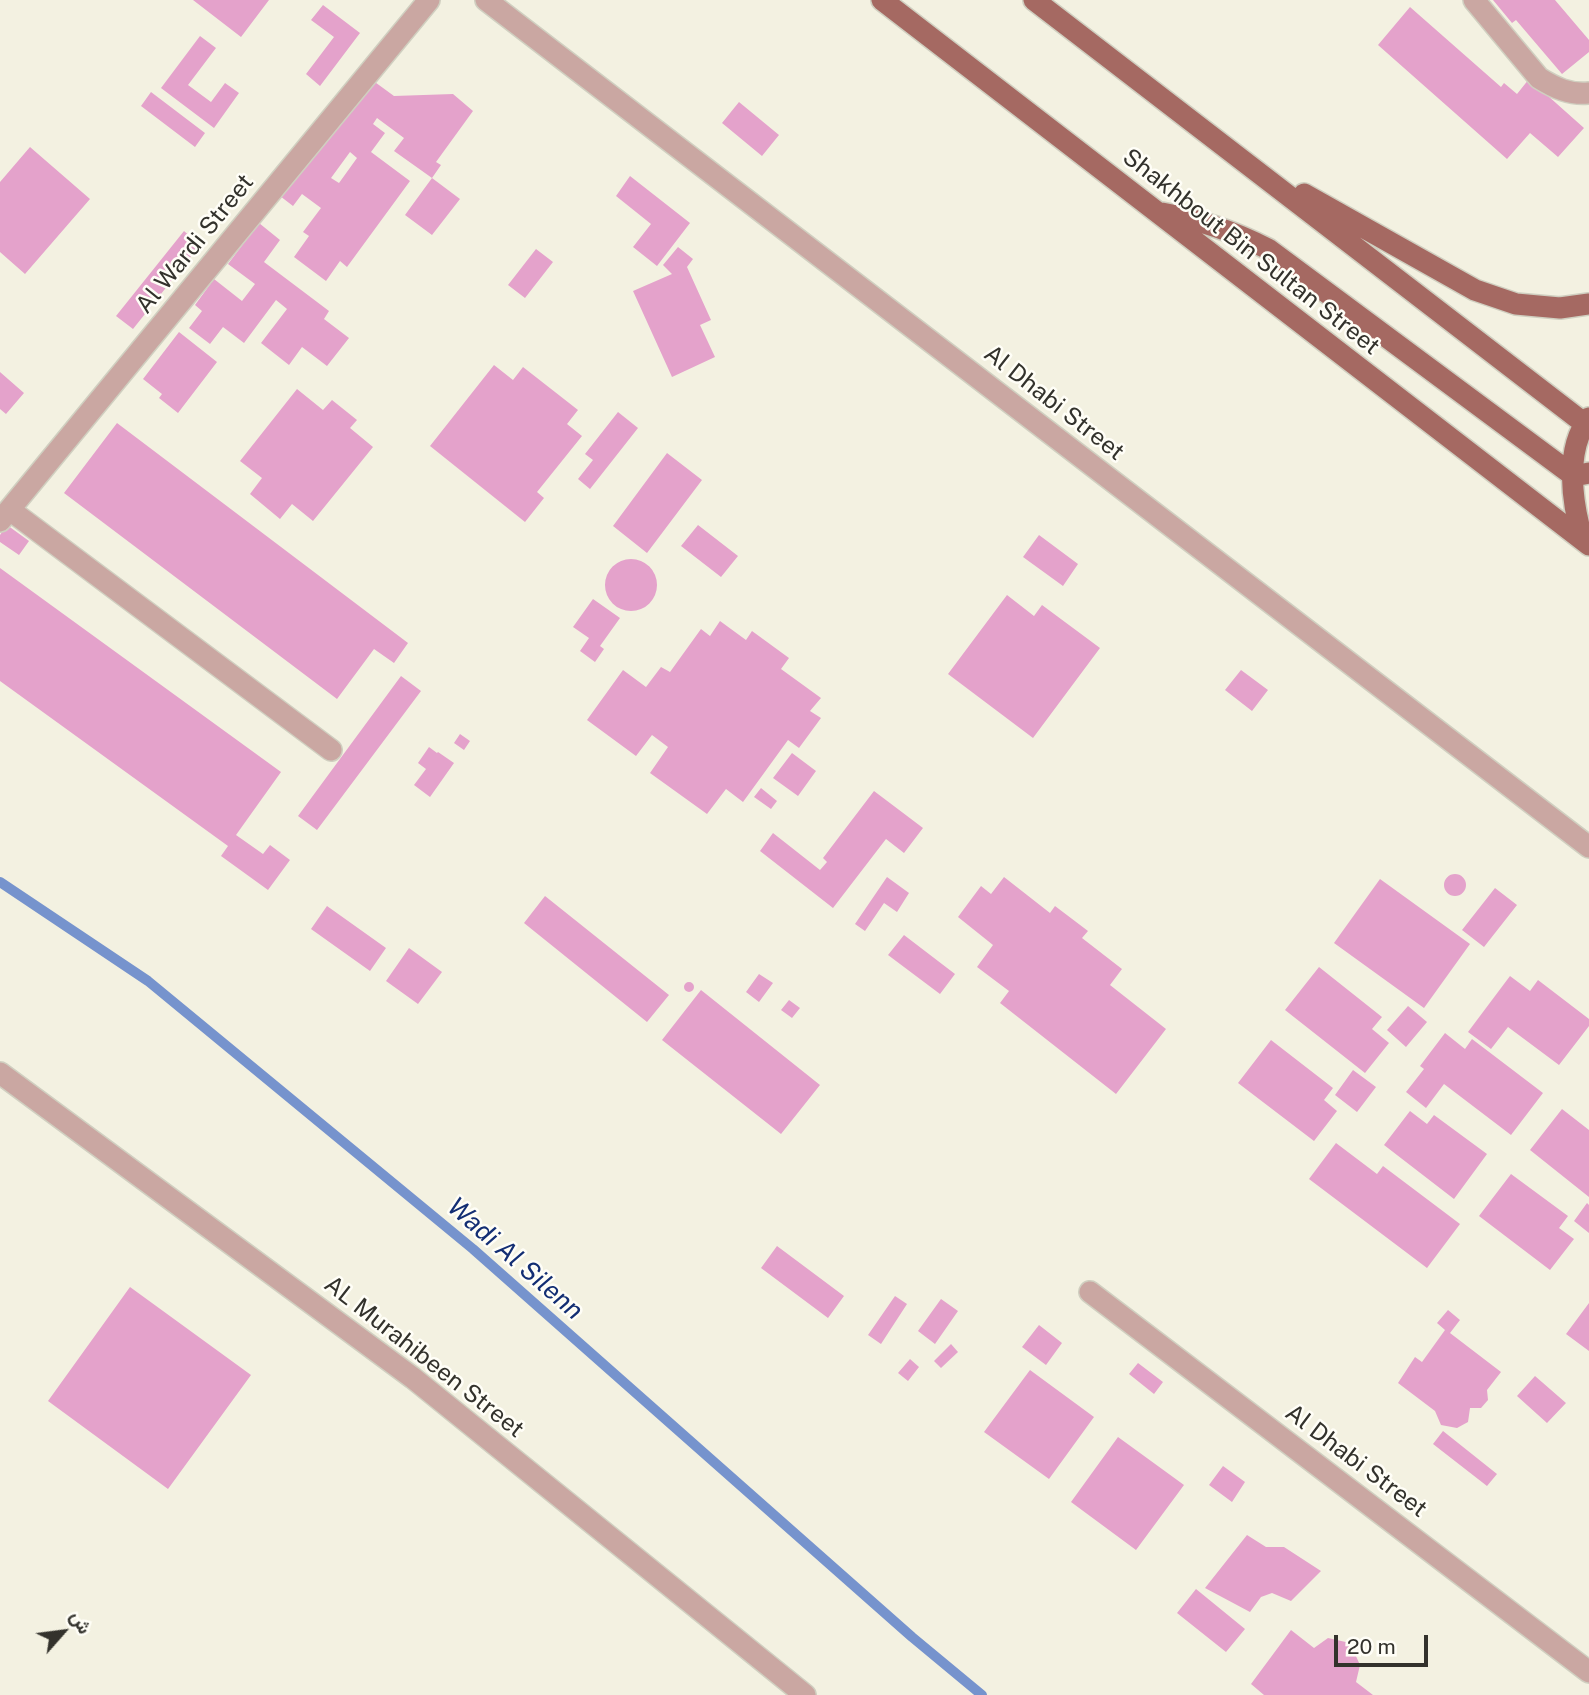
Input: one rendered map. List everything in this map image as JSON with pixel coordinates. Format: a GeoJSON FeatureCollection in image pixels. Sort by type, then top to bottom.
{"type":"FeatureCollection","features":[{"type":"Feature","properties":{"kind":"main road","name":"Shakhbout Bin Sultan Street"},"geometry":{"type":"LineString","coordinates":[[882,0],[1586,542]]}},
{"type":"Feature","properties":{"kind":"main road"},"geometry":{"type":"LineString","coordinates":[[1034,0],[1587,423],[1575,449],[1581,474],[1575,508],[1586,542]]}},
{"type":"Feature","properties":{"kind":"main road"},"geometry":{"type":"LineString","coordinates":[[1243,161],[1475,290],[1516,304],[1560,309],[1589,304]]}},
{"type":"Feature","properties":{"kind":"main road"},"geometry":{"type":"LineString","coordinates":[[1157,212],[1217,226],[1268,249],[1581,474]]}},
{"type":"Feature","properties":{"kind":"street","name":"Al Wardi Street"},"geometry":{"type":"LineString","coordinates":[[5,515],[429,0]]}},
{"type":"Feature","properties":{"kind":"street","name":"Al Dhabi Street"},"geometry":{"type":"LineString","coordinates":[[486,0],[1589,847]]}},
{"type":"Feature","properties":{"kind":"street"},"geometry":{"type":"LineString","coordinates":[[1474,0],[1539,78],[1565,92],[1589,93]]}},
{"type":"Feature","properties":{"kind":"street"},"geometry":{"type":"LineString","coordinates":[[5,515],[331,750]]}},
{"type":"Feature","properties":{"kind":"street","name":"AL Murahibeen Street"},"geometry":{"type":"LineString","coordinates":[[0,1073],[414,1378],[805,1695]]}},
{"type":"Feature","properties":{"kind":"street","name":"Al Dhabi Street"},"geometry":{"type":"LineString","coordinates":[[1090,1292],[1589,1672]]}},
{"type":"Feature","properties":{"kind":"building"},"geometry":{"type":"Polygon","coordinates":[[[193,0],[269,0],[241,37],[193,0]]]}},
{"type":"Feature","properties":{"kind":"building"},"geometry":{"type":"Polygon","coordinates":[[[1493,0],[1555,0],[1589,40],[1589,52],[1562,74],[1516,20],[1512,23],[1493,0]]]}},
{"type":"Feature","properties":{"kind":"building"},"geometry":{"type":"Polygon","coordinates":[[[323,5],[360,33],[320,86],[306,74],[334,37],[311,20],[323,5]]]}},
{"type":"Feature","properties":{"kind":"building"},"geometry":{"type":"Polygon","coordinates":[[[1410,7],[1501,87],[1504,83],[1517,94],[1529,79],[1584,128],[1558,157],[1530,133],[1507,159],[1378,45],[1410,7]]]}},
{"type":"Feature","properties":{"kind":"building"},"geometry":{"type":"Polygon","coordinates":[[[200,36],[216,48],[188,85],[211,102],[225,83],[239,93],[214,128],[161,88],[200,36]]]}},
{"type":"Feature","properties":{"kind":"building"},"geometry":{"type":"Polygon","coordinates":[[[368,77],[394,96],[453,94],[473,111],[436,162],[441,165],[432,178],[394,151],[404,138],[377,118],[373,124],[385,133],[371,152],[410,181],[347,267],[340,261],[326,281],[294,257],[309,236],[303,232],[321,208],[302,194],[293,206],[280,196],[368,77]],[[350,152],[331,178],[339,183],[357,158],[350,152]]]}},
{"type":"Feature","properties":{"kind":"building"},"geometry":{"type":"Polygon","coordinates":[[[151,92],[205,133],[195,147],[141,106],[151,92]]]}},
{"type":"Feature","properties":{"kind":"building"},"geometry":{"type":"Polygon","coordinates":[[[739,102],[779,135],[762,156],[722,123],[739,102]]]}},
{"type":"Feature","properties":{"kind":"building"},"geometry":{"type":"Polygon","coordinates":[[[30,147],[90,199],[25,274],[0,252],[0,182],[30,147]]]}},
{"type":"Feature","properties":{"kind":"building"},"geometry":{"type":"Polygon","coordinates":[[[630,176],[690,223],[657,266],[633,247],[651,224],[616,196],[630,176]]]}},
{"type":"Feature","properties":{"kind":"building"},"geometry":{"type":"Polygon","coordinates":[[[432,178],[460,199],[432,235],[405,215],[432,178]]]}},
{"type":"Feature","properties":{"kind":"building"},"geometry":{"type":"Polygon","coordinates":[[[259,223],[280,240],[264,262],[329,311],[324,319],[349,338],[327,366],[302,347],[289,365],[261,343],[287,309],[276,300],[244,343],[223,327],[210,344],[189,328],[202,311],[195,305],[214,279],[242,301],[255,284],[228,264],[259,223]]]}},
{"type":"Feature","properties":{"kind":"building"},"geometry":{"type":"Polygon","coordinates":[[[184,231],[200,245],[133,329],[116,316],[184,231]]]}},
{"type":"Feature","properties":{"kind":"building"},"geometry":{"type":"Polygon","coordinates":[[[678,247],[693,259],[687,267],[711,320],[700,325],[715,357],[672,377],[633,291],[672,274],[663,265],[678,247]]]}},
{"type":"Feature","properties":{"kind":"building"},"geometry":{"type":"Polygon","coordinates":[[[536,249],[553,262],[525,298],[508,285],[536,249]]]}},
{"type":"Feature","properties":{"kind":"building"},"geometry":{"type":"Polygon","coordinates":[[[179,332],[217,362],[178,413],[159,398],[162,394],[143,379],[179,332]]]}},
{"type":"Feature","properties":{"kind":"building"},"geometry":{"type":"Polygon","coordinates":[[[494,365],[513,380],[523,367],[578,410],[567,424],[582,436],[537,492],[544,498],[525,522],[430,446],[494,365]]]}},
{"type":"Feature","properties":{"kind":"building"},"geometry":{"type":"Polygon","coordinates":[[[0,372],[24,393],[6,414],[0,409],[0,372]]]}},
{"type":"Feature","properties":{"kind":"building"},"geometry":{"type":"Polygon","coordinates":[[[297,389],[323,410],[332,400],[357,420],[350,428],[373,447],[313,521],[292,504],[280,519],[250,494],[262,478],[240,461],[297,389]]]}},
{"type":"Feature","properties":{"kind":"building"},"geometry":{"type":"Polygon","coordinates":[[[618,412],[638,428],[590,489],[578,479],[593,460],[585,454],[618,412]]]}},
{"type":"Feature","properties":{"kind":"building"},"geometry":{"type":"Polygon","coordinates":[[[117,423],[408,643],[394,663],[374,649],[337,699],[64,493],[117,423]]]}},
{"type":"Feature","properties":{"kind":"building"},"geometry":{"type":"Polygon","coordinates":[[[667,453],[702,480],[647,553],[613,526],[667,453]]]}},
{"type":"Feature","properties":{"kind":"building"},"geometry":{"type":"Polygon","coordinates":[[[7,525],[29,541],[19,555],[0,542],[0,535],[7,525]]]}},
{"type":"Feature","properties":{"kind":"building"},"geometry":{"type":"Polygon","coordinates":[[[698,525],[738,556],[721,577],[681,546],[698,525]]]}},
{"type":"Feature","properties":{"kind":"building"},"geometry":{"type":"Polygon","coordinates":[[[1039,535],[1078,564],[1063,586],[1023,557],[1039,535]]]}},
{"type":"Feature","properties":{"kind":"building"},"geometry":{"type":"Polygon","coordinates":[[[631,559],[641,561],[649,567],[655,575],[655,595],[649,603],[641,609],[631,611],[621,609],[613,603],[607,595],[605,585],[607,575],[613,567],[621,561],[631,559]]]}},
{"type":"Feature","properties":{"kind":"building"},"geometry":{"type":"Polygon","coordinates":[[[0,568],[281,772],[236,835],[263,854],[270,845],[290,860],[268,890],[221,856],[228,846],[0,681],[0,568]]]}},
{"type":"Feature","properties":{"kind":"building"},"geometry":{"type":"Polygon","coordinates":[[[1007,595],[1034,616],[1042,605],[1100,648],[1033,738],[948,674],[1007,595]]]}},
{"type":"Feature","properties":{"kind":"building"},"geometry":{"type":"Polygon","coordinates":[[[593,599],[620,618],[600,646],[604,649],[595,662],[580,651],[589,638],[573,627],[593,599]]]}},
{"type":"Feature","properties":{"kind":"building"},"geometry":{"type":"Polygon","coordinates":[[[720,621],[746,640],[752,631],[789,658],[781,669],[821,698],[810,711],[821,718],[799,748],[788,740],[743,802],[726,789],[707,814],[650,773],[668,747],[652,735],[636,756],[587,720],[623,670],[646,687],[661,667],[670,672],[701,629],[710,636],[720,621]]]}},
{"type":"Feature","properties":{"kind":"building"},"geometry":{"type":"Polygon","coordinates":[[[1241,670],[1268,690],[1252,711],[1225,690],[1241,670]]]}},
{"type":"Feature","properties":{"kind":"building"},"geometry":{"type":"Polygon","coordinates":[[[401,676],[421,691],[317,830],[298,816],[401,676]]]}},
{"type":"Feature","properties":{"kind":"building"},"geometry":{"type":"Polygon","coordinates":[[[460,734],[470,741],[464,750],[454,743],[460,734]]]}},
{"type":"Feature","properties":{"kind":"building"},"geometry":{"type":"Polygon","coordinates":[[[429,747],[454,763],[430,797],[414,785],[426,769],[418,763],[429,747]]]}},
{"type":"Feature","properties":{"kind":"building"},"geometry":{"type":"Polygon","coordinates":[[[792,753],[816,771],[798,796],[773,778],[792,753]]]}},
{"type":"Feature","properties":{"kind":"building"},"geometry":{"type":"Polygon","coordinates":[[[761,788],[777,801],[771,809],[754,797],[761,788]]]}},
{"type":"Feature","properties":{"kind":"building"},"geometry":{"type":"Polygon","coordinates":[[[874,791],[923,828],[904,853],[886,839],[833,908],[760,851],[773,833],[820,870],[827,862],[823,858],[874,791]]]}},
{"type":"Feature","properties":{"kind":"building"},"geometry":{"type":"Polygon","coordinates":[[[1455,874],[1463,877],[1466,885],[1463,893],[1455,896],[1447,893],[1444,885],[1447,877],[1455,874]]]}},
{"type":"Feature","properties":{"kind":"building"},"geometry":{"type":"Polygon","coordinates":[[[887,877],[909,893],[897,912],[884,903],[865,931],[855,924],[887,877]]]}},
{"type":"Feature","properties":{"kind":"building"},"geometry":{"type":"Polygon","coordinates":[[[1004,877],[1050,913],[1055,906],[1088,931],[1082,938],[1122,969],[1110,985],[1166,1029],[1116,1094],[1000,1003],[1009,991],[977,967],[993,945],[958,917],[981,886],[991,894],[1004,877]]]}},
{"type":"Feature","properties":{"kind":"building"},"geometry":{"type":"Polygon","coordinates":[[[1380,879],[1470,944],[1424,1008],[1334,943],[1380,879]]]}},
{"type":"Feature","properties":{"kind":"building"},"geometry":{"type":"Polygon","coordinates":[[[1495,888],[1517,905],[1484,947],[1462,930],[1495,888]]]}},
{"type":"Feature","properties":{"kind":"building"},"geometry":{"type":"Polygon","coordinates":[[[545,896],[669,995],[647,1022],[524,923],[545,896]]]}},
{"type":"Feature","properties":{"kind":"building"},"geometry":{"type":"Polygon","coordinates":[[[327,906],[386,948],[370,971],[311,929],[327,906]]]}},
{"type":"Feature","properties":{"kind":"building"},"geometry":{"type":"Polygon","coordinates":[[[904,935],[955,974],[940,994],[888,955],[904,935]]]}},
{"type":"Feature","properties":{"kind":"building"},"geometry":{"type":"Polygon","coordinates":[[[409,948],[442,972],[418,1004],[386,981],[409,948]]]}},
{"type":"Feature","properties":{"kind":"building"},"geometry":{"type":"Polygon","coordinates":[[[1319,967],[1382,1017],[1372,1029],[1389,1043],[1365,1073],[1285,1010],[1319,967]]]}},
{"type":"Feature","properties":{"kind":"building"},"geometry":{"type":"Polygon","coordinates":[[[759,974],[773,983],[759,1002],[746,992],[759,974]]]}},
{"type":"Feature","properties":{"kind":"building"},"geometry":{"type":"Polygon","coordinates":[[[1510,976],[1530,991],[1538,980],[1589,1019],[1589,1026],[1559,1065],[1508,1027],[1491,1049],[1468,1032],[1510,976]]]}},
{"type":"Feature","properties":{"kind":"building"},"geometry":{"type":"Polygon","coordinates":[[[689,982],[693,983],[693,991],[689,992],[685,991],[684,987],[685,983],[689,982]]]}},
{"type":"Feature","properties":{"kind":"building"},"geometry":{"type":"Polygon","coordinates":[[[701,990],[820,1085],[781,1134],[662,1040],[701,990]]]}},
{"type":"Feature","properties":{"kind":"building"},"geometry":{"type":"Polygon","coordinates":[[[789,1000],[800,1008],[792,1018],[781,1010],[789,1000]]]}},
{"type":"Feature","properties":{"kind":"building"},"geometry":{"type":"Polygon","coordinates":[[[1408,1006],[1427,1022],[1406,1047],[1387,1030],[1408,1006]]]}},
{"type":"Feature","properties":{"kind":"building"},"geometry":{"type":"Polygon","coordinates":[[[1445,1033],[1465,1049],[1472,1039],[1543,1093],[1511,1135],[1444,1084],[1426,1108],[1406,1092],[1424,1069],[1420,1066],[1445,1033]]]}},
{"type":"Feature","properties":{"kind":"building"},"geometry":{"type":"Polygon","coordinates":[[[1271,1040],[1333,1088],[1324,1100],[1337,1111],[1314,1141],[1238,1083],[1271,1040]]]}},
{"type":"Feature","properties":{"kind":"building"},"geometry":{"type":"Polygon","coordinates":[[[1353,1070],[1376,1087],[1357,1112],[1335,1095],[1353,1070]]]}},
{"type":"Feature","properties":{"kind":"building"},"geometry":{"type":"Polygon","coordinates":[[[1562,1109],[1589,1130],[1589,1197],[1530,1150],[1562,1109]]]}},
{"type":"Feature","properties":{"kind":"building"},"geometry":{"type":"Polygon","coordinates":[[[1410,1111],[1427,1124],[1434,1115],[1487,1154],[1454,1199],[1384,1145],[1410,1111]]]}},
{"type":"Feature","properties":{"kind":"building"},"geometry":{"type":"Polygon","coordinates":[[[1336,1143],[1377,1174],[1383,1166],[1460,1224],[1427,1268],[1309,1179],[1336,1143]]]}},
{"type":"Feature","properties":{"kind":"building"},"geometry":{"type":"Polygon","coordinates":[[[1511,1174],[1568,1216],[1559,1228],[1574,1239],[1550,1270],[1479,1216],[1511,1174]]]}},
{"type":"Feature","properties":{"kind":"building"},"geometry":{"type":"Polygon","coordinates":[[[1587,1203],[1589,1205],[1589,1233],[1574,1221],[1587,1203]]]}},
{"type":"Feature","properties":{"kind":"building"},"geometry":{"type":"Polygon","coordinates":[[[777,1246],[844,1296],[828,1318],[761,1268],[777,1246]]]}},
{"type":"Feature","properties":{"kind":"building"},"geometry":{"type":"Polygon","coordinates":[[[130,1287],[251,1375],[168,1489],[48,1401],[130,1287]]]}},
{"type":"Feature","properties":{"kind":"building"},"geometry":{"type":"Polygon","coordinates":[[[895,1296],[907,1304],[881,1344],[868,1335],[895,1296]]]}},
{"type":"Feature","properties":{"kind":"building"},"geometry":{"type":"Polygon","coordinates":[[[941,1299],[958,1311],[935,1344],[918,1331],[941,1299]]]}},
{"type":"Feature","properties":{"kind":"building"},"geometry":{"type":"Polygon","coordinates":[[[1589,1303],[1589,1351],[1566,1334],[1589,1303]]]}},
{"type":"Feature","properties":{"kind":"building"},"geometry":{"type":"Polygon","coordinates":[[[1448,1310],[1460,1320],[1450,1333],[1501,1372],[1487,1390],[1488,1400],[1481,1408],[1470,1408],[1468,1422],[1457,1428],[1441,1425],[1435,1411],[1398,1383],[1415,1357],[1422,1362],[1445,1330],[1437,1323],[1448,1310]]]}},
{"type":"Feature","properties":{"kind":"building"},"geometry":{"type":"Polygon","coordinates":[[[1039,1325],[1062,1343],[1046,1365],[1022,1347],[1039,1325]]]}},
{"type":"Feature","properties":{"kind":"building"},"geometry":{"type":"Polygon","coordinates":[[[951,1344],[958,1352],[941,1368],[934,1361],[951,1344]]]}},
{"type":"Feature","properties":{"kind":"building"},"geometry":{"type":"Polygon","coordinates":[[[910,1359],[919,1367],[908,1381],[898,1373],[910,1359]]]}},
{"type":"Feature","properties":{"kind":"building"},"geometry":{"type":"Polygon","coordinates":[[[1138,1363],[1163,1382],[1154,1394],[1129,1374],[1138,1363]]]}},
{"type":"Feature","properties":{"kind":"building"},"geometry":{"type":"Polygon","coordinates":[[[1030,1370],[1094,1417],[1049,1479],[984,1432],[1030,1370]]]}},
{"type":"Feature","properties":{"kind":"building"},"geometry":{"type":"Polygon","coordinates":[[[1535,1376],[1566,1403],[1547,1423],[1517,1396],[1535,1376]]]}},
{"type":"Feature","properties":{"kind":"building"},"geometry":{"type":"Polygon","coordinates":[[[1443,1431],[1497,1474],[1487,1486],[1433,1444],[1443,1431]]]}},
{"type":"Feature","properties":{"kind":"building"},"geometry":{"type":"Polygon","coordinates":[[[1118,1437],[1184,1485],[1136,1550],[1071,1502],[1118,1437]]]}},
{"type":"Feature","properties":{"kind":"building"},"geometry":{"type":"Polygon","coordinates":[[[1223,1466],[1245,1482],[1232,1502],[1209,1485],[1223,1466]]]}},
{"type":"Feature","properties":{"kind":"building"},"geometry":{"type":"Polygon","coordinates":[[[1247,1535],[1266,1547],[1284,1547],[1321,1571],[1291,1601],[1272,1593],[1261,1597],[1250,1612],[1205,1588],[1247,1535]]]}},
{"type":"Feature","properties":{"kind":"building"},"geometry":{"type":"Polygon","coordinates":[[[1196,1589],[1245,1629],[1226,1652],[1177,1613],[1196,1589]]]}},
{"type":"Feature","properties":{"kind":"building"},"geometry":{"type":"Polygon","coordinates":[[[1291,1630],[1314,1648],[1328,1638],[1350,1643],[1360,1665],[1356,1682],[1373,1695],[1264,1695],[1251,1684],[1291,1630]]]}},
{"type":"Feature","properties":{"kind":"waterway","name":"Wadi Al Silenn"},"geometry":{"type":"LineString","coordinates":[[0,882],[148,981],[473,1249],[912,1637],[982,1695]]}}]}
